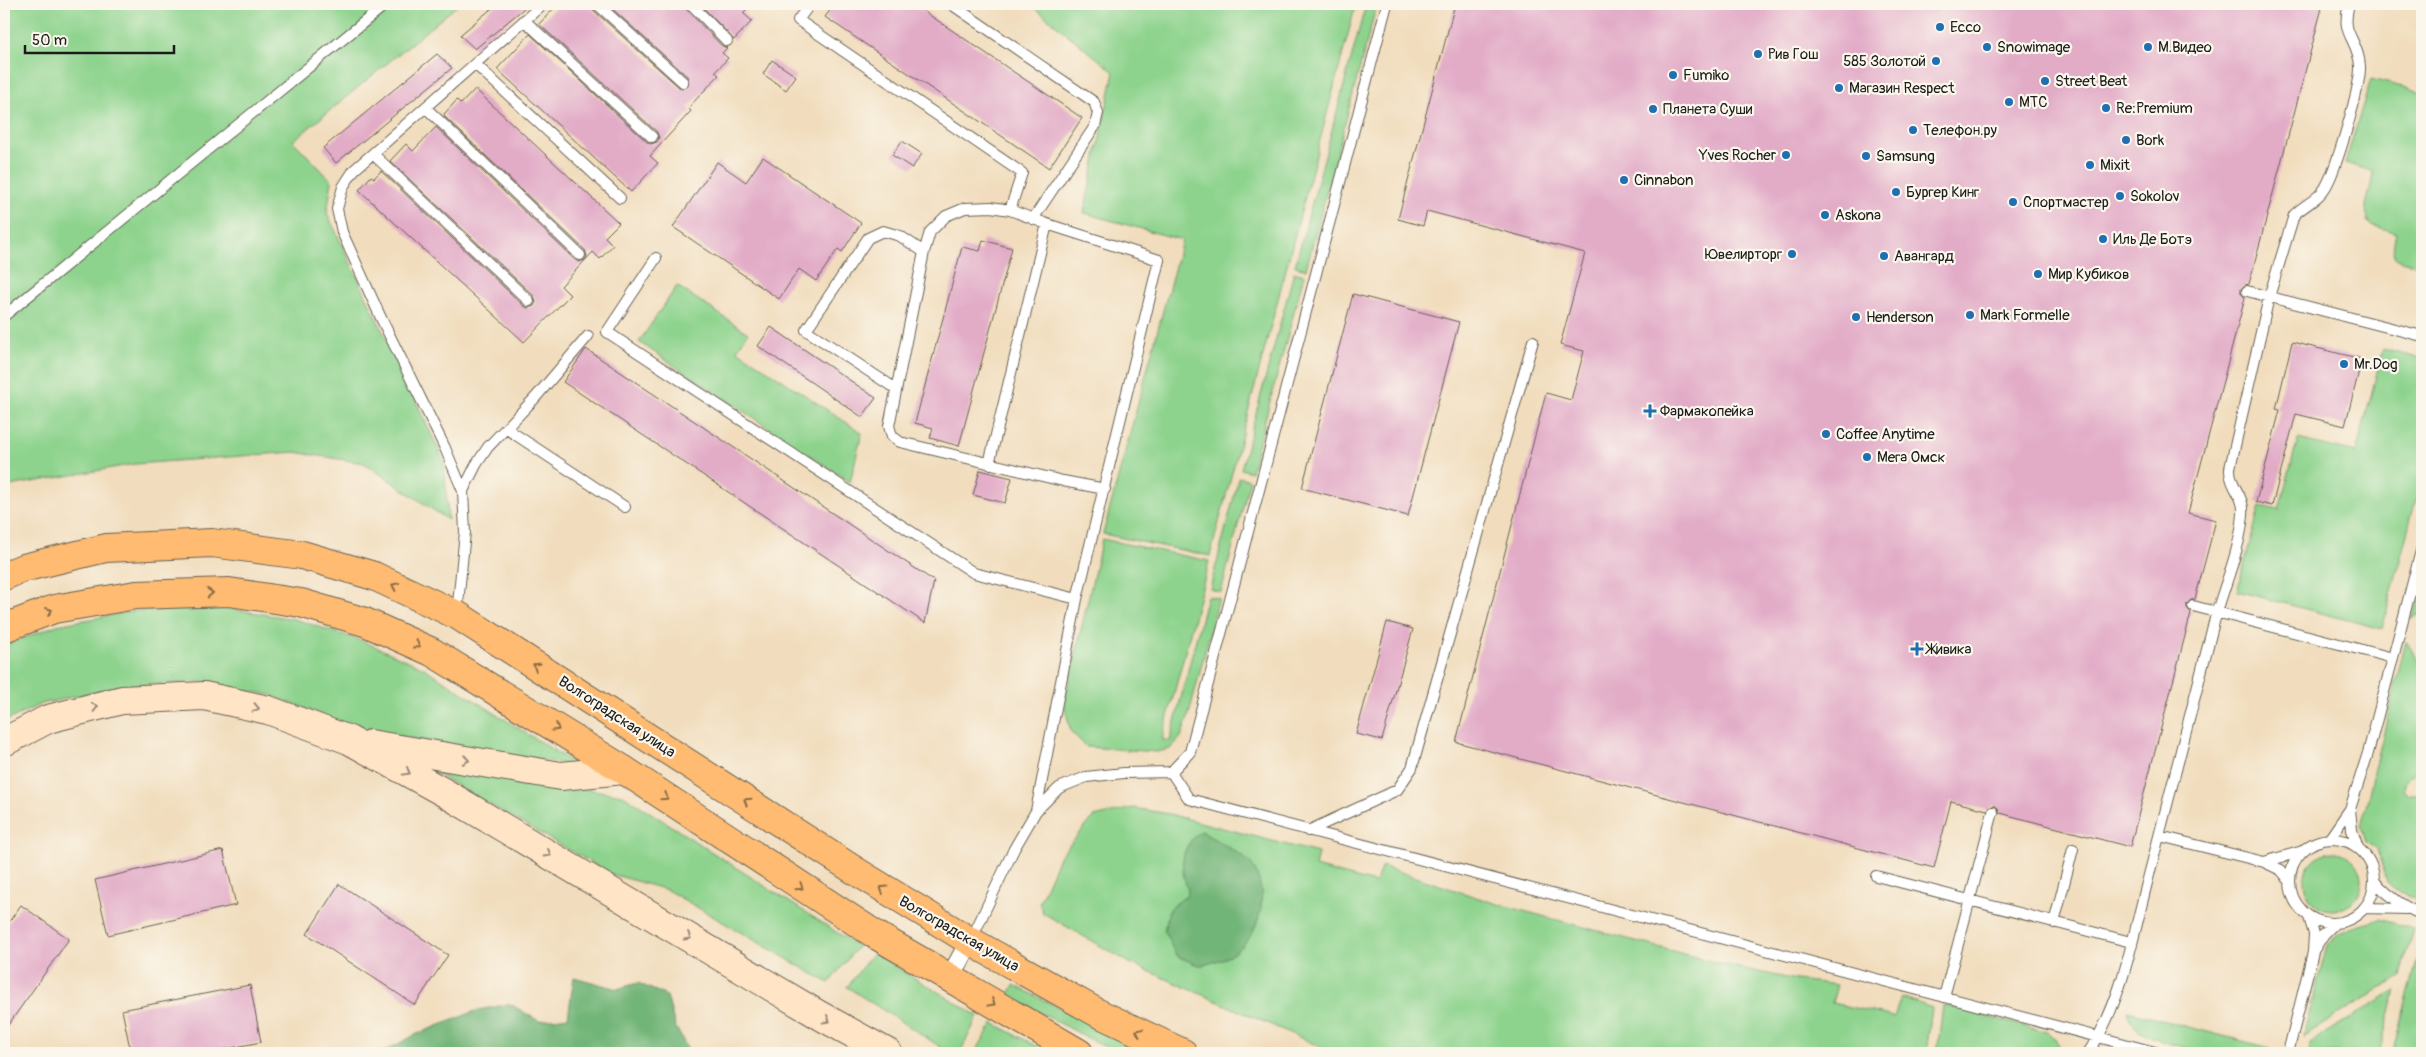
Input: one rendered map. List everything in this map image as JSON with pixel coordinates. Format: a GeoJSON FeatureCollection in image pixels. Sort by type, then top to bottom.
{"type":"FeatureCollection","features":[{"type":"Feature","properties":{"kind":"main road","name":"Волгоградская улица"},"geometry":{"type":"LineString","coordinates":[[4,576],[23,568],[106,548],[212,542],[302,555],[374,576],[457,615],[846,865],[970,941],[1098,1013],[1183,1053]]}},
{"type":"Feature","properties":{"kind":"main road"},"geometry":{"type":"LineString","coordinates":[[4,628],[54,609],[136,595],[230,592],[301,603],[365,622],[432,652],[624,770],[833,909],[1079,1053]]}},
{"type":"Feature","properties":{"kind":"main road"},"geometry":{"type":"LineString","coordinates":[[4,742],[48,719],[122,700],[204,696],[268,710],[349,740],[445,793],[819,1015],[888,1053]]}},
{"type":"Feature","properties":{"kind":"main road"},"geometry":{"type":"LineString","coordinates":[[349,740],[561,776],[624,770]]}},
{"type":"Feature","properties":{"kind":"street"},"geometry":{"type":"LineString","coordinates":[[950,978],[970,941]]}},
{"type":"Feature","properties":{"kind":"lane"},"geometry":{"type":"LineString","coordinates":[[4,316],[386,4]]}},
{"type":"Feature","properties":{"kind":"lane"},"geometry":{"type":"LineString","coordinates":[[457,615],[466,532],[463,491],[445,448],[381,318],[342,232],[337,209],[343,187],[354,170],[543,4]]}},
{"type":"Feature","properties":{"kind":"lane"},"geometry":{"type":"LineString","coordinates":[[597,4],[683,82]]}},
{"type":"Feature","properties":{"kind":"lane"},"geometry":{"type":"LineString","coordinates":[[690,4],[727,40]]}},
{"type":"Feature","properties":{"kind":"lane"},"geometry":{"type":"LineString","coordinates":[[810,4],[798,20],[1022,173],[1010,210]]}},
{"type":"Feature","properties":{"kind":"lane"},"geometry":{"type":"LineString","coordinates":[[951,4],[1094,102],[1098,113],[1095,126],[1033,219]]}},
{"type":"Feature","properties":{"kind":"lane"},"geometry":{"type":"LineString","coordinates":[[970,941],[1014,849],[1036,811],[1059,788],[1086,777],[1124,773],[1171,772],[1190,752],[1387,4]]}},
{"type":"Feature","properties":{"kind":"lane"},"geometry":{"type":"LineString","coordinates":[[2088,1053],[2100,1037],[2117,995],[2160,836],[2216,612],[2240,534],[2243,512],[2239,494],[2231,483],[2230,468],[2269,297],[2294,216],[2302,207],[2318,197],[2331,178],[2358,84],[2360,67],[2358,52],[2347,31],[2345,20],[2349,4]]}},
{"type":"Feature","properties":{"kind":"lane"},"geometry":{"type":"LineString","coordinates":[[524,20],[652,137]]}},
{"type":"Feature","properties":{"kind":"lane"},"geometry":{"type":"LineString","coordinates":[[475,64],[620,198]]}},
{"type":"Feature","properties":{"kind":"lane"},"geometry":{"type":"LineString","coordinates":[[426,108],[580,255]]}},
{"type":"Feature","properties":{"kind":"lane"},"geometry":{"type":"LineString","coordinates":[[373,154],[529,301]]}},
{"type":"Feature","properties":{"kind":"lane"},"geometry":{"type":"LineString","coordinates":[[1036,811],[1077,599],[1104,489],[1159,260],[1047,224],[1010,210],[991,207],[965,208],[946,216],[930,232],[924,252],[889,426],[892,436],[900,442],[1104,489]]}},
{"type":"Feature","properties":{"kind":"lane"},"geometry":{"type":"LineString","coordinates":[[989,464],[1047,224]]}},
{"type":"Feature","properties":{"kind":"lane"},"geometry":{"type":"LineString","coordinates":[[896,389],[806,330],[868,238],[883,231],[900,236],[924,252]]}},
{"type":"Feature","properties":{"kind":"lane"},"geometry":{"type":"LineString","coordinates":[[656,258],[607,332],[974,573],[1077,599]]}},
{"type":"Feature","properties":{"kind":"lane"},"geometry":{"type":"LineString","coordinates":[[2247,291],[2422,336]]}},
{"type":"Feature","properties":{"kind":"lane"},"geometry":{"type":"LineString","coordinates":[[463,491],[476,465],[488,447],[507,429],[588,336]]}},
{"type":"Feature","properties":{"kind":"lane"},"geometry":{"type":"LineString","coordinates":[[1308,831],[1397,790],[1412,768],[1532,341]]}},
{"type":"Feature","properties":{"kind":"lane"},"geometry":{"type":"LineString","coordinates":[[507,429],[625,507]]}},
{"type":"Feature","properties":{"kind":"lane"},"geometry":{"type":"LineString","coordinates":[[2330,838],[2350,809],[2422,547]]}},
{"type":"Feature","properties":{"kind":"lane"},"geometry":{"type":"LineString","coordinates":[[2193,606],[2393,658]]}},
{"type":"Feature","properties":{"kind":"lane"},"geometry":{"type":"LineString","coordinates":[[1171,772],[1189,799],[2159,1053]]}},
{"type":"Feature","properties":{"kind":"lane"},"geometry":{"type":"LineString","coordinates":[[2309,918],[2316,921],[2336,923],[2349,920],[2365,908],[2373,894],[2375,882],[2370,863],[2358,848],[2352,830],[2350,809]]}},
{"type":"Feature","properties":{"kind":"lane"},"geometry":{"type":"LineString","coordinates":[[1944,997],[1993,812]]}},
{"type":"Feature","properties":{"kind":"lane"},"geometry":{"type":"LineString","coordinates":[[2160,836],[2264,862],[2281,870],[2290,881]]}},
{"type":"Feature","properties":{"kind":"lane"},"geometry":{"type":"LineString","coordinates":[[2288,1053],[2313,952],[2314,934],[2309,918],[2294,901],[2290,881],[2291,867],[2311,844],[2330,838],[2346,841],[2358,848]]}},
{"type":"Feature","properties":{"kind":"lane"},"geometry":{"type":"LineString","coordinates":[[2054,923],[2073,849]]}},
{"type":"Feature","properties":{"kind":"lane"},"geometry":{"type":"LineString","coordinates":[[2264,862],[2303,851]]}},
{"type":"Feature","properties":{"kind":"lane"},"geometry":{"type":"LineString","coordinates":[[1876,876],[2131,942]]}},
{"type":"Feature","properties":{"kind":"lane"},"geometry":{"type":"LineString","coordinates":[[2375,882],[2390,897],[2408,909],[2422,915]]}},
{"type":"Feature","properties":{"kind":"lane"},"geometry":{"type":"LineString","coordinates":[[2365,908],[2408,909]]}},
{"type":"Feature","properties":{"kind":"lane"},"geometry":{"type":"LineString","coordinates":[[2313,952],[2324,934],[2336,923]]}},
{"type":"Feature","properties":{"kind":"green space"},"geometry":{"type":"Polygon","coordinates":[[[4,4],[459,4],[293,141],[332,181],[327,213],[444,461],[448,520],[364,463],[295,452],[135,464],[4,487],[4,4]]]}},
{"type":"Feature","properties":{"kind":"green space"},"geometry":{"type":"Polygon","coordinates":[[[1030,4],[1356,4],[1210,556],[1103,534],[1182,240],[1084,213],[1114,72],[1030,4]]]}},
{"type":"Feature","properties":{"kind":"green space"},"geometry":{"type":"Polygon","coordinates":[[[1366,4],[1377,4],[1306,269],[1295,266],[1366,4]]]}},
{"type":"Feature","properties":{"kind":"green space"},"geometry":{"type":"Polygon","coordinates":[[[2371,79],[2422,92],[2422,266],[2400,261],[2396,258],[2393,250],[2396,233],[2372,225],[2367,221],[2366,206],[2373,175],[2372,171],[2345,163],[2371,79]]]}},
{"type":"Feature","properties":{"kind":"green space"},"geometry":{"type":"Polygon","coordinates":[[[1294,272],[1304,275],[1251,472],[1241,469],[1294,272]]]}},
{"type":"Feature","properties":{"kind":"green space"},"geometry":{"type":"Polygon","coordinates":[[[677,286],[748,333],[737,350],[862,433],[850,482],[639,342],[677,286]]]}},
{"type":"Feature","properties":{"kind":"green space"},"geometry":{"type":"Polygon","coordinates":[[[2383,349],[2422,359],[2422,476],[2382,629],[2237,591],[2260,506],[2279,510],[2298,439],[2356,453],[2383,349]]]}},
{"type":"Feature","properties":{"kind":"green space"},"geometry":{"type":"Polygon","coordinates":[[[1239,477],[1250,480],[1221,592],[1210,589],[1239,477]]]}},
{"type":"Feature","properties":{"kind":"green space"},"geometry":{"type":"Polygon","coordinates":[[[1102,539],[1209,561],[1162,739],[1170,741],[1207,596],[1219,598],[1188,718],[1181,737],[1170,749],[1157,752],[1087,747],[1071,732],[1064,704],[1102,539]]]}},
{"type":"Feature","properties":{"kind":"green space"},"geometry":{"type":"Polygon","coordinates":[[[2422,580],[2422,613],[2412,619],[2422,580]]]}},
{"type":"Feature","properties":{"kind":"green space"},"geometry":{"type":"Polygon","coordinates":[[[225,608],[294,619],[360,640],[424,668],[578,766],[360,730],[270,695],[202,682],[120,686],[41,704],[4,722],[4,646],[57,625],[135,611],[225,608]]]}},
{"type":"Feature","properties":{"kind":"green space"},"geometry":{"type":"Polygon","coordinates":[[[2406,641],[2422,667],[2422,751],[2419,757],[2419,767],[2406,781],[2404,788],[2408,795],[2418,795],[2422,798],[2422,889],[2419,900],[2395,890],[2387,883],[2376,849],[2366,842],[2361,826],[2406,641]]]}},
{"type":"Feature","properties":{"kind":"green space"},"geometry":{"type":"Polygon","coordinates":[[[412,760],[623,795],[858,946],[829,983],[667,890],[611,874],[412,760]]]}},
{"type":"Feature","properties":{"kind":"green space"},"geometry":{"type":"Polygon","coordinates":[[[1133,808],[1169,814],[1318,853],[1315,867],[1375,883],[1382,866],[1494,903],[1721,964],[1796,980],[1837,985],[1832,1003],[1894,1017],[1901,997],[1932,1008],[1926,1053],[1335,1053],[1130,963],[1043,913],[1039,903],[1059,857],[1094,817],[1133,808]]]}},
{"type":"Feature","properties":{"kind":"green space"},"geometry":{"type":"Polygon","coordinates":[[[1201,831],[1249,861],[1258,878],[1261,908],[1251,935],[1242,947],[1230,955],[1210,963],[1198,965],[1176,955],[1164,931],[1169,909],[1186,896],[1188,890],[1183,874],[1183,858],[1189,843],[1201,831]]]}},
{"type":"Feature","properties":{"kind":"green space"},"geometry":{"type":"Polygon","coordinates":[[[2333,852],[2344,854],[2357,865],[2362,881],[2360,892],[2349,905],[2333,910],[2322,908],[2309,897],[2304,881],[2306,870],[2317,857],[2333,852]]]}},
{"type":"Feature","properties":{"kind":"green space"},"geometry":{"type":"Polygon","coordinates":[[[2380,919],[2413,929],[2400,976],[2303,1037],[2327,945],[2344,931],[2380,919]]]}},
{"type":"Feature","properties":{"kind":"green space"},"geometry":{"type":"Polygon","coordinates":[[[2420,952],[2422,953],[2422,1035],[2418,1053],[2392,1053],[2420,952]]]}},
{"type":"Feature","properties":{"kind":"green space"},"geometry":{"type":"Polygon","coordinates":[[[873,953],[978,1016],[960,1053],[950,1053],[847,987],[873,953]]]}},
{"type":"Feature","properties":{"kind":"green space"},"geometry":{"type":"Polygon","coordinates":[[[574,977],[617,989],[638,983],[667,996],[675,1026],[690,1053],[561,1053],[540,1049],[532,1053],[381,1053],[415,1035],[478,1010],[510,1004],[539,1021],[568,1017],[574,977]]]}},
{"type":"Feature","properties":{"kind":"green space"},"geometry":{"type":"Polygon","coordinates":[[[1014,985],[1149,1053],[1117,1053],[1008,996],[1014,985]]]}},
{"type":"Feature","properties":{"kind":"green space"},"geometry":{"type":"Polygon","coordinates":[[[2396,990],[2379,1053],[2309,1053],[2309,1043],[2396,990]]]}},
{"type":"Feature","properties":{"kind":"green space"},"geometry":{"type":"Polygon","coordinates":[[[1943,1005],[2047,1032],[2061,1048],[2059,1053],[1937,1053],[1943,1005]]]}},
{"type":"Feature","properties":{"kind":"green space"},"geometry":{"type":"Polygon","coordinates":[[[2127,1011],[2277,1050],[2275,1053],[2208,1053],[2170,1044],[2140,1032],[2130,1020],[2127,1011]]]}},
{"type":"Feature","properties":{"kind":"green space"},"geometry":{"type":"Polygon","coordinates":[[[993,1023],[1050,1053],[975,1053],[993,1023]]]}},
{"type":"Feature","properties":{"kind":"building"},"geometry":{"type":"Polygon","coordinates":[[[497,4],[529,4],[475,49],[460,35],[497,4]]]}},
{"type":"Feature","properties":{"kind":"building"},"geometry":{"type":"Polygon","coordinates":[[[558,4],[590,4],[592,9],[681,89],[688,86],[688,77],[607,4],[684,4],[686,9],[722,46],[727,48],[722,53],[728,58],[715,72],[719,75],[688,108],[691,111],[650,156],[658,163],[631,192],[497,69],[530,34],[647,142],[651,144],[657,142],[659,138],[657,132],[539,24],[558,4]]]}},
{"type":"Feature","properties":{"kind":"building"},"geometry":{"type":"Polygon","coordinates":[[[700,4],[752,4],[743,13],[752,21],[734,40],[700,4]]]}},
{"type":"Feature","properties":{"kind":"building"},"geometry":{"type":"Polygon","coordinates":[[[835,4],[913,4],[1082,118],[1049,168],[825,17],[835,4]]]}},
{"type":"Feature","properties":{"kind":"building","name":"Мега Омск"},"geometry":{"type":"Polygon","coordinates":[[[1455,4],[2323,4],[2249,284],[2241,289],[2241,293],[2245,298],[2188,513],[2216,520],[2195,599],[2187,604],[2187,608],[2191,613],[2130,847],[2000,813],[1994,805],[1987,810],[1951,801],[1934,868],[1456,742],[1546,393],[1571,400],[1584,351],[1560,345],[1585,253],[1427,211],[1423,226],[1398,219],[1455,4]]]}},
{"type":"Feature","properties":{"kind":"building"},"geometry":{"type":"Polygon","coordinates":[[[437,54],[452,68],[336,163],[323,148],[437,54]]]}},
{"type":"Feature","properties":{"kind":"building"},"geometry":{"type":"Polygon","coordinates":[[[772,60],[796,76],[786,90],[763,74],[772,60]]]}},
{"type":"Feature","properties":{"kind":"building"},"geometry":{"type":"Polygon","coordinates":[[[475,89],[619,223],[605,237],[613,245],[600,259],[593,252],[561,286],[570,295],[524,342],[359,190],[371,176],[374,178],[381,171],[524,306],[528,308],[534,306],[536,302],[534,296],[390,161],[406,144],[413,151],[436,127],[575,260],[579,262],[585,260],[587,256],[585,250],[445,117],[444,114],[457,100],[461,104],[475,89]]]}},
{"type":"Feature","properties":{"kind":"building"},"geometry":{"type":"Polygon","coordinates":[[[902,141],[922,154],[912,168],[892,155],[902,141]]]}},
{"type":"Feature","properties":{"kind":"building"},"geometry":{"type":"Polygon","coordinates":[[[763,157],[861,223],[842,252],[838,249],[816,281],[799,269],[779,299],[673,227],[717,162],[746,182],[763,157]]]}},
{"type":"Feature","properties":{"kind":"building"},"geometry":{"type":"Polygon","coordinates":[[[983,240],[1012,248],[959,446],[930,438],[933,428],[915,423],[962,247],[980,251],[983,240]]]}},
{"type":"Feature","properties":{"kind":"building"},"geometry":{"type":"Polygon","coordinates":[[[1353,294],[1459,322],[1408,516],[1302,488],[1353,294]]]}},
{"type":"Feature","properties":{"kind":"building"},"geometry":{"type":"Polygon","coordinates":[[[771,327],[876,398],[862,417],[758,346],[771,327]]]}},
{"type":"Feature","properties":{"kind":"building"},"geometry":{"type":"Polygon","coordinates":[[[2292,342],[2362,359],[2345,426],[2296,414],[2272,506],[2256,502],[2280,410],[2276,409],[2292,342]]]}},
{"type":"Feature","properties":{"kind":"building"},"geometry":{"type":"Polygon","coordinates":[[[586,349],[934,581],[925,623],[563,382],[586,349]]]}},
{"type":"Feature","properties":{"kind":"building"},"geometry":{"type":"Polygon","coordinates":[[[980,470],[1012,478],[1005,503],[973,495],[980,470]]]}},
{"type":"Feature","properties":{"kind":"building"},"geometry":{"type":"Polygon","coordinates":[[[1387,622],[1413,629],[1382,740],[1356,734],[1387,622]]]}},
{"type":"Feature","properties":{"kind":"building"},"geometry":{"type":"Polygon","coordinates":[[[223,850],[236,905],[108,935],[95,880],[223,850]]]}},
{"type":"Feature","properties":{"kind":"building"},"geometry":{"type":"Polygon","coordinates":[[[339,884],[448,955],[415,1005],[307,934],[339,884]]]}},
{"type":"Feature","properties":{"kind":"building"},"geometry":{"type":"Polygon","coordinates":[[[21,905],[69,939],[4,1031],[4,929],[21,905]]]}},
{"type":"Feature","properties":{"kind":"building"},"geometry":{"type":"Polygon","coordinates":[[[250,985],[261,1042],[205,1053],[131,1053],[122,1010],[250,985]]]}},
{"type":"Feature","properties":{"kind":"place","name":"Ecco"},"geometry":{"type":"Point","coordinates":[1940,27]}},
{"type":"Feature","properties":{"kind":"place","name":"Snowimage"},"geometry":{"type":"Point","coordinates":[1987,47]}},
{"type":"Feature","properties":{"kind":"place","name":"М.Видео"},"geometry":{"type":"Point","coordinates":[2148,47]}},
{"type":"Feature","properties":{"kind":"place","name":"Рив Гош"},"geometry":{"type":"Point","coordinates":[1758,54]}},
{"type":"Feature","properties":{"kind":"place","name":"585 Золотой"},"geometry":{"type":"Point","coordinates":[1936,61]}},
{"type":"Feature","properties":{"kind":"place","name":"Fumiko"},"geometry":{"type":"Point","coordinates":[1673,75]}},
{"type":"Feature","properties":{"kind":"place","name":"Street Beat"},"geometry":{"type":"Point","coordinates":[2045,81]}},
{"type":"Feature","properties":{"kind":"place","name":"Магазин Respect"},"geometry":{"type":"Point","coordinates":[1839,88]}},
{"type":"Feature","properties":{"kind":"place","name":"МТС"},"geometry":{"type":"Point","coordinates":[2009,102]}},
{"type":"Feature","properties":{"kind":"place","name":"Re:Premium"},"geometry":{"type":"Point","coordinates":[2106,108]}},
{"type":"Feature","properties":{"kind":"place","name":"Планета Суши"},"geometry":{"type":"Point","coordinates":[1653,109]}},
{"type":"Feature","properties":{"kind":"place","name":"Телефон.ру"},"geometry":{"type":"Point","coordinates":[1913,130]}},
{"type":"Feature","properties":{"kind":"place","name":"Bork"},"geometry":{"type":"Point","coordinates":[2126,140]}},
{"type":"Feature","properties":{"kind":"place","name":"Yves Rocher"},"geometry":{"type":"Point","coordinates":[1786,155]}},
{"type":"Feature","properties":{"kind":"place","name":"Samsung"},"geometry":{"type":"Point","coordinates":[1866,156]}},
{"type":"Feature","properties":{"kind":"place","name":"Mixit"},"geometry":{"type":"Point","coordinates":[2090,165]}},
{"type":"Feature","properties":{"kind":"place","name":"Cinnabon"},"geometry":{"type":"Point","coordinates":[1624,180]}},
{"type":"Feature","properties":{"kind":"place","name":"Бургер Кинг"},"geometry":{"type":"Point","coordinates":[1896,192]}},
{"type":"Feature","properties":{"kind":"place","name":"Sokolov"},"geometry":{"type":"Point","coordinates":[2120,196]}},
{"type":"Feature","properties":{"kind":"place","name":"Спортмастер"},"geometry":{"type":"Point","coordinates":[2013,202]}},
{"type":"Feature","properties":{"kind":"place","name":"Askona"},"geometry":{"type":"Point","coordinates":[1825,215]}},
{"type":"Feature","properties":{"kind":"place","name":"Иль Де Ботэ"},"geometry":{"type":"Point","coordinates":[2103,239]}},
{"type":"Feature","properties":{"kind":"place","name":"Ювелирторг"},"geometry":{"type":"Point","coordinates":[1792,254]}},
{"type":"Feature","properties":{"kind":"place","name":"Авангард"},"geometry":{"type":"Point","coordinates":[1884,256]}},
{"type":"Feature","properties":{"kind":"place","name":"Мир Кубиков"},"geometry":{"type":"Point","coordinates":[2038,274]}},
{"type":"Feature","properties":{"kind":"place","name":"Mark Formelle"},"geometry":{"type":"Point","coordinates":[1970,315]}},
{"type":"Feature","properties":{"kind":"place","name":"Henderson"},"geometry":{"type":"Point","coordinates":[1856,317]}},
{"type":"Feature","properties":{"kind":"place","name":"Mr.Dog"},"geometry":{"type":"Point","coordinates":[2344,364]}},
{"type":"Feature","properties":{"kind":"place","name":"Фармакопейка"},"geometry":{"type":"Point","coordinates":[1650,411]}},
{"type":"Feature","properties":{"kind":"place","name":"Coffee Anytime"},"geometry":{"type":"Point","coordinates":[1826,434]}},
{"type":"Feature","properties":{"kind":"place","name":"Мега Омск"},"geometry":{"type":"Point","coordinates":[1867,457]}},
{"type":"Feature","properties":{"kind":"place","name":"Живика"},"geometry":{"type":"Point","coordinates":[1917,649]}}]}
